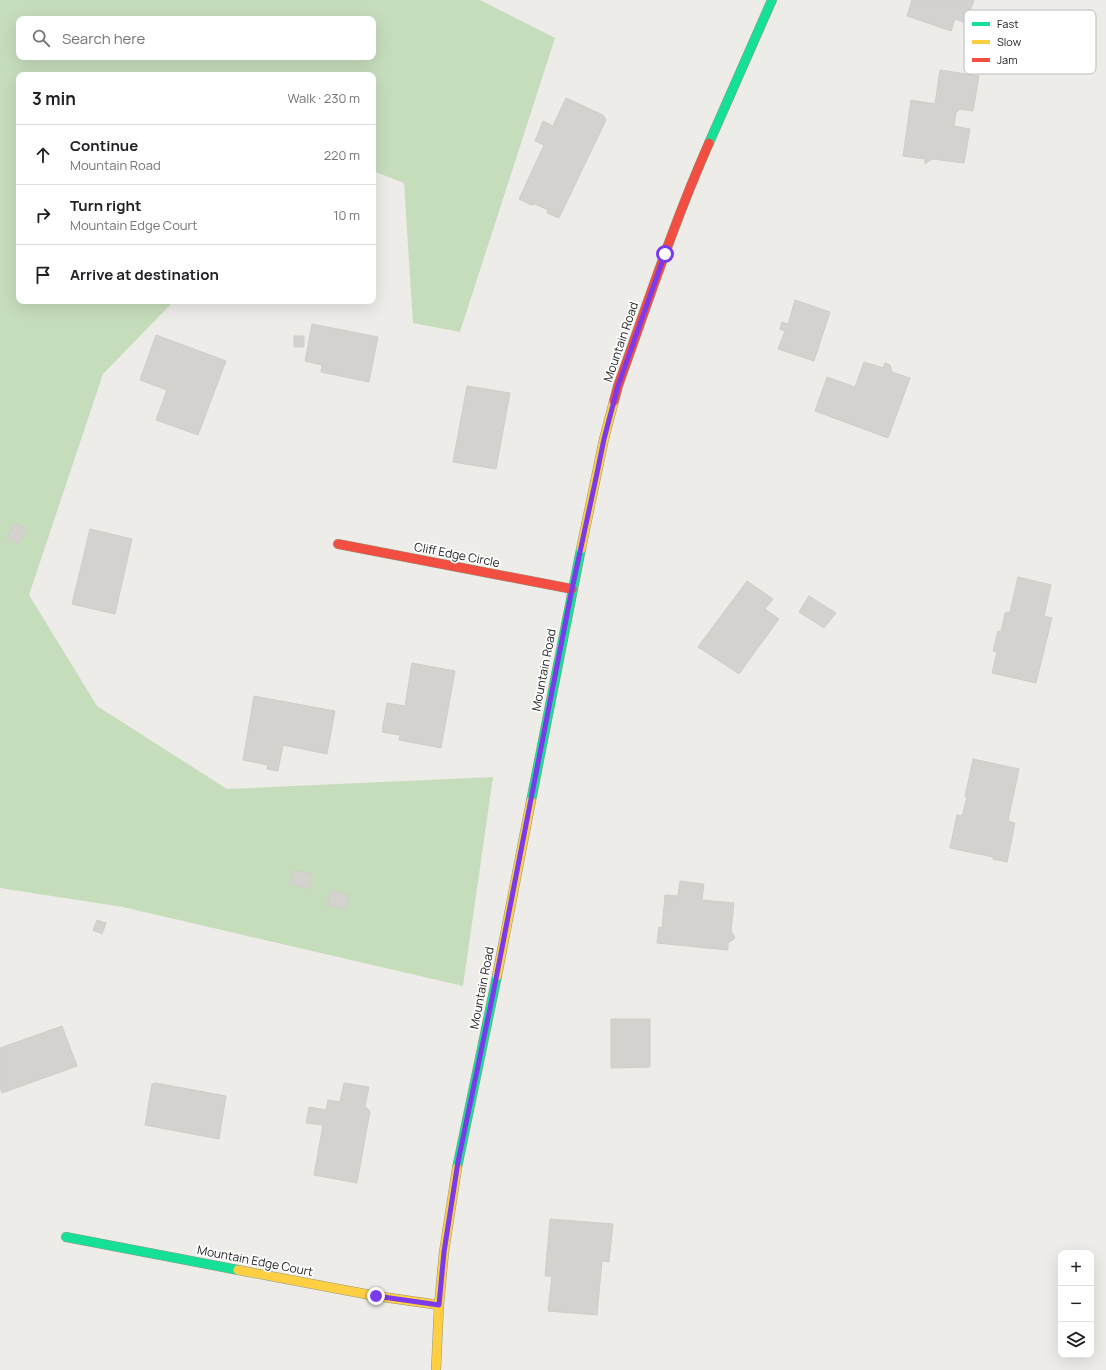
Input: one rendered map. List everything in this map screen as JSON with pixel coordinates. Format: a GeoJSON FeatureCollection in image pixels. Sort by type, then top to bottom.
{"type":"FeatureCollection","features":[{"type":"Feature","properties":{"kind":"main road","name":"Mountain Road"},"geometry":{"type":"LineString","coordinates":[[436,1370],[439,1305],[444,1252],[458,1162],[493,994],[572,589],[604,439],[618,386],[665,254],[698,168],[772,0]]}},
{"type":"Feature","properties":{"kind":"main road","name":"Cliff Edge Circle"},"geometry":{"type":"LineString","coordinates":[[338,544],[572,589]]}},
{"type":"Feature","properties":{"kind":"main road","name":"Mountain Edge Court"},"geometry":{"type":"LineString","coordinates":[[66,1237],[376,1296],[439,1305]]}},
{"type":"Feature","properties":{"kind":"green space"},"geometry":{"type":"Polygon","coordinates":[[[0,0],[480,0],[555,38],[460,332],[413,323],[404,183],[376,172],[376,72],[16,72],[16,304],[171,304],[103,374],[29,595],[97,706],[227,789],[493,777],[463,986],[123,907],[0,888],[0,0]]]}},
{"type":"Feature","properties":{"kind":"building"},"geometry":{"type":"Polygon","coordinates":[[[912,0],[974,0],[971,10],[964,10],[964,22],[955,19],[951,31],[907,16],[912,0]]]}},
{"type":"Feature","properties":{"kind":"building"},"geometry":{"type":"Polygon","coordinates":[[[940,70],[979,76],[973,111],[960,109],[956,113],[954,126],[970,129],[964,163],[932,159],[925,164],[925,159],[903,156],[911,100],[935,104],[940,70]]]}},
{"type":"Feature","properties":{"kind":"building"},"geometry":{"type":"Polygon","coordinates":[[[566,98],[603,115],[606,120],[559,218],[547,213],[548,210],[535,204],[531,205],[519,199],[544,145],[535,141],[543,121],[553,126],[566,98]]]}},
{"type":"Feature","properties":{"kind":"building"},"geometry":{"type":"Polygon","coordinates":[[[795,300],[830,312],[814,361],[778,349],[785,331],[780,329],[782,322],[788,324],[795,300]]]}},
{"type":"Feature","properties":{"kind":"building"},"geometry":{"type":"Polygon","coordinates":[[[312,324],[378,337],[369,382],[321,372],[322,365],[305,361],[312,324]]]}},
{"type":"Feature","properties":{"kind":"building"},"geometry":{"type":"Polygon","coordinates":[[[156,335],[226,361],[198,435],[156,420],[167,390],[140,380],[156,335]]]}},
{"type":"Feature","properties":{"kind":"building"},"geometry":{"type":"Polygon","coordinates":[[[294,336],[304,336],[304,347],[294,347],[294,336]]]}},
{"type":"Feature","properties":{"kind":"building"},"geometry":{"type":"Polygon","coordinates":[[[864,362],[883,368],[885,363],[890,365],[892,372],[910,378],[888,438],[815,411],[827,377],[855,387],[864,362]]]}},
{"type":"Feature","properties":{"kind":"building"},"geometry":{"type":"Polygon","coordinates":[[[467,386],[510,393],[496,469],[453,462],[467,386]]]}},
{"type":"Feature","properties":{"kind":"building"},"geometry":{"type":"Polygon","coordinates":[[[14,523],[26,528],[19,544],[7,539],[14,523]]]}},
{"type":"Feature","properties":{"kind":"building"},"geometry":{"type":"Polygon","coordinates":[[[90,529],[132,539],[115,614],[72,604],[90,529]]]}},
{"type":"Feature","properties":{"kind":"building"},"geometry":{"type":"Polygon","coordinates":[[[1018,577],[1051,585],[1044,616],[1052,618],[1036,683],[992,673],[997,652],[993,651],[998,631],[1001,632],[1005,613],[1010,612],[1018,577]]]}},
{"type":"Feature","properties":{"kind":"building"},"geometry":{"type":"Polygon","coordinates":[[[747,581],[773,599],[765,609],[779,619],[739,674],[698,647],[747,581]]]}},
{"type":"Feature","properties":{"kind":"building"},"geometry":{"type":"Polygon","coordinates":[[[809,596],[836,613],[824,628],[799,612],[809,596]]]}},
{"type":"Feature","properties":{"kind":"building"},"geometry":{"type":"Polygon","coordinates":[[[412,663],[455,671],[441,748],[399,740],[400,735],[382,732],[387,703],[405,706],[412,663]]]}},
{"type":"Feature","properties":{"kind":"building"},"geometry":{"type":"Polygon","coordinates":[[[254,696],[335,711],[327,754],[283,745],[278,771],[267,769],[268,765],[243,760],[254,696]]]}},
{"type":"Feature","properties":{"kind":"building"},"geometry":{"type":"Polygon","coordinates":[[[973,759],[1019,769],[1008,821],[1015,823],[1007,862],[993,859],[993,857],[950,848],[957,815],[962,816],[967,797],[965,797],[973,759]]]}},
{"type":"Feature","properties":{"kind":"building"},"geometry":{"type":"Polygon","coordinates":[[[294,870],[312,874],[309,889],[290,884],[294,870]]]}},
{"type":"Feature","properties":{"kind":"building"},"geometry":{"type":"Polygon","coordinates":[[[680,881],[704,884],[702,900],[734,903],[731,931],[735,938],[728,943],[728,950],[657,943],[659,927],[662,928],[665,895],[678,896],[680,881]]]}},
{"type":"Feature","properties":{"kind":"building"},"geometry":{"type":"Polygon","coordinates":[[[331,890],[349,895],[345,909],[327,905],[331,890]]]}},
{"type":"Feature","properties":{"kind":"building"},"geometry":{"type":"Polygon","coordinates":[[[97,920],[106,923],[102,934],[93,930],[97,920]]]}},
{"type":"Feature","properties":{"kind":"building"},"geometry":{"type":"Polygon","coordinates":[[[611,1019],[650,1019],[650,1067],[611,1068],[611,1019]]]}},
{"type":"Feature","properties":{"kind":"building"},"geometry":{"type":"Polygon","coordinates":[[[62,1026],[77,1066],[2,1093],[0,1087],[0,1048],[62,1026]]]}},
{"type":"Feature","properties":{"kind":"building"},"geometry":{"type":"Polygon","coordinates":[[[156,1083],[226,1096],[219,1139],[145,1125],[152,1084],[156,1083]]]}},
{"type":"Feature","properties":{"kind":"building"},"geometry":{"type":"Polygon","coordinates":[[[344,1083],[369,1087],[365,1106],[370,1111],[357,1183],[314,1175],[323,1125],[306,1123],[309,1107],[326,1110],[328,1100],[340,1102],[344,1083]]]}},
{"type":"Feature","properties":{"kind":"building"},"geometry":{"type":"Polygon","coordinates":[[[550,1219],[613,1224],[609,1262],[602,1261],[597,1315],[548,1311],[552,1276],[545,1276],[550,1219]]]}},
{"type":"Feature","properties":{"kind":"traffic: fast"},"geometry":{"type":"LineString","coordinates":[[709,143],[772,0]]}},
{"type":"Feature","properties":{"kind":"traffic: fast"},"geometry":{"type":"LineString","coordinates":[[531,801],[581,549]]}},
{"type":"Feature","properties":{"kind":"traffic: fast"},"geometry":{"type":"LineString","coordinates":[[457,1168],[497,976]]}},
{"type":"Feature","properties":{"kind":"traffic: fast"},"geometry":{"type":"LineString","coordinates":[[66,1237],[238,1270]]}},
{"type":"Feature","properties":{"kind":"traffic: slow"},"geometry":{"type":"LineString","coordinates":[[581,549],[604,439],[614,401]]}},
{"type":"Feature","properties":{"kind":"traffic: slow"},"geometry":{"type":"LineString","coordinates":[[497,976],[531,801]]}},
{"type":"Feature","properties":{"kind":"traffic: slow"},"geometry":{"type":"LineString","coordinates":[[436,1370],[439,1305],[444,1252],[457,1168]]}},
{"type":"Feature","properties":{"kind":"traffic: slow"},"geometry":{"type":"LineString","coordinates":[[238,1270],[376,1296],[439,1305]]}},
{"type":"Feature","properties":{"kind":"traffic: jam"},"geometry":{"type":"LineString","coordinates":[[614,401],[672,233],[709,143]]}},
{"type":"Feature","properties":{"kind":"traffic: jam"},"geometry":{"type":"LineString","coordinates":[[338,544],[572,589]]}},
{"type":"Feature","properties":{"kind":"route"},"geometry":{"type":"LineString","coordinates":[[376,1296],[439,1305],[444,1252],[458,1162],[493,994],[572,589],[604,439],[618,386],[665,254]]}}]}
